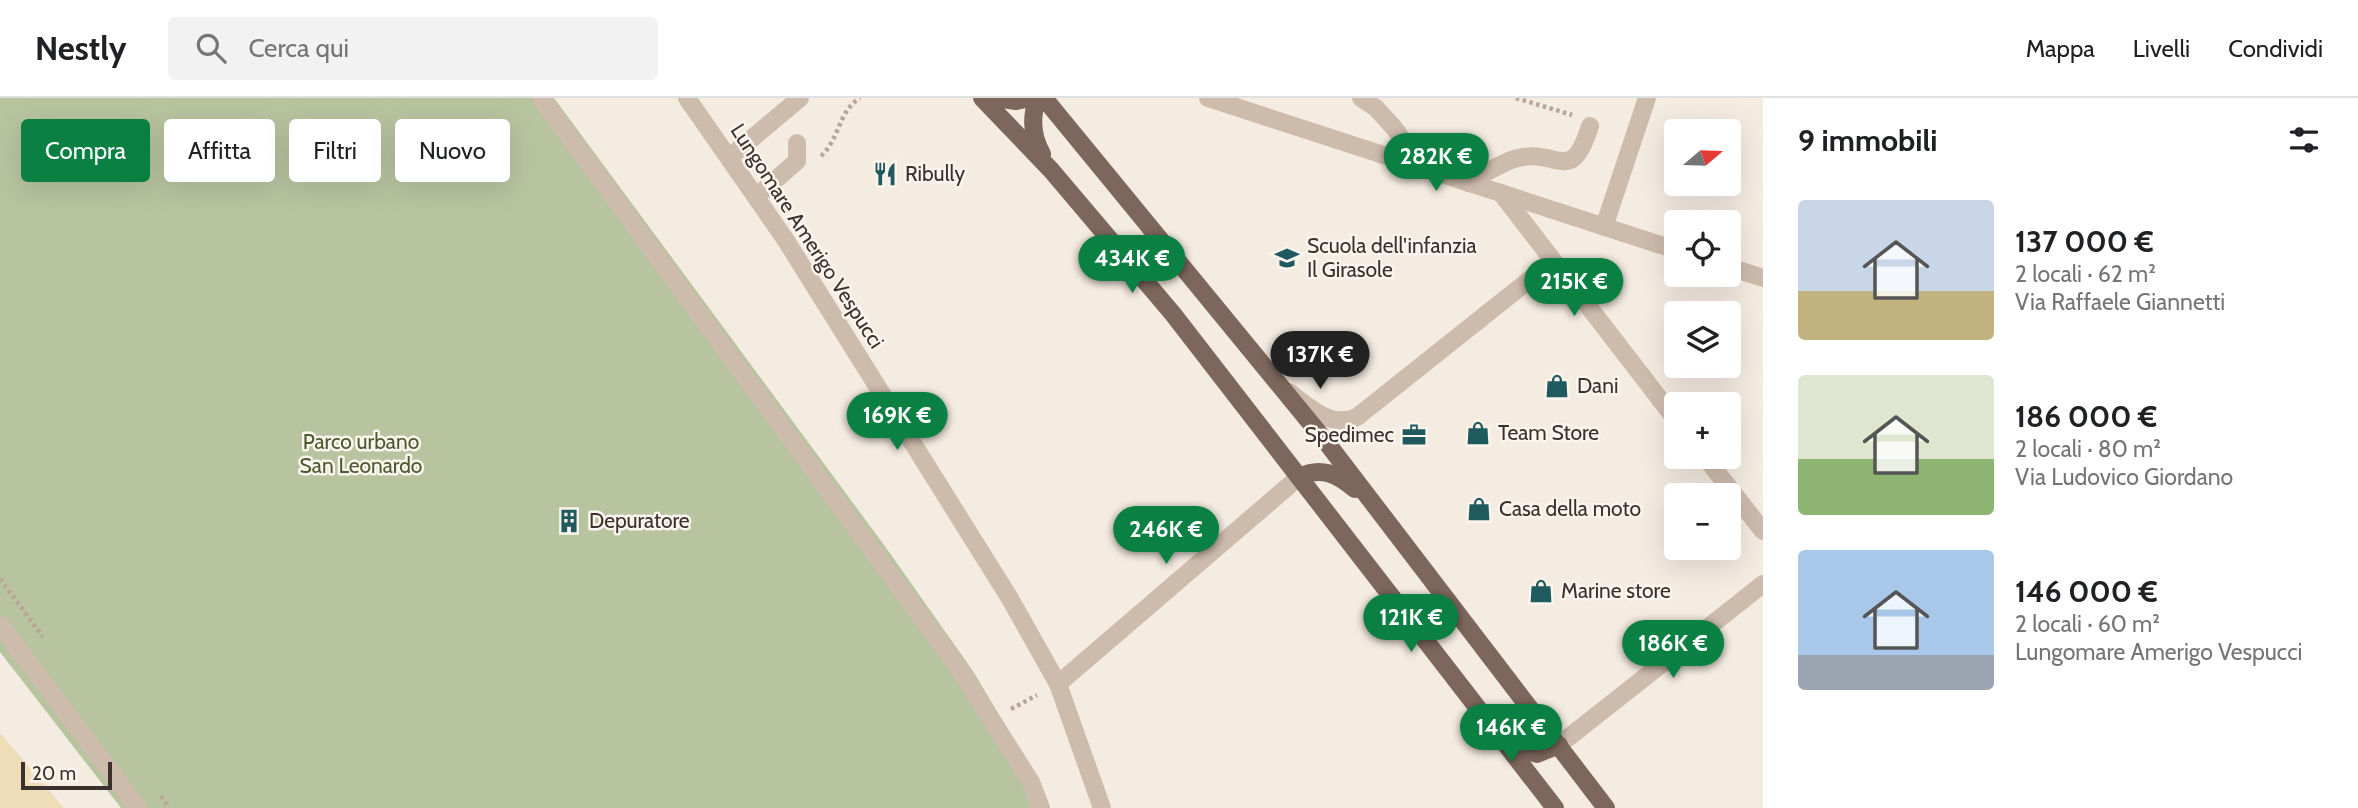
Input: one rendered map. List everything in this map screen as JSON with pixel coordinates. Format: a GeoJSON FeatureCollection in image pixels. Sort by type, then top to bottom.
{"type":"FeatureCollection","features":[{"type":"Feature","properties":{"kind":"main road"},"geometry":{"type":"LineString","coordinates":[[982,98],[1051,170],[1173,314],[1555,808]]}},
{"type":"Feature","properties":{"kind":"main road"},"geometry":{"type":"LineString","coordinates":[[998,98],[1016,102],[1031,98]]}},
{"type":"Feature","properties":{"kind":"main road"},"geometry":{"type":"LineString","coordinates":[[1038,98],[1034,108],[1033,132],[1051,170]]}},
{"type":"Feature","properties":{"kind":"main road"},"geometry":{"type":"LineString","coordinates":[[1044,98],[1376,507],[1606,808]]}},
{"type":"Feature","properties":{"kind":"main road"},"geometry":{"type":"LineString","coordinates":[[1298,477],[1311,471],[1338,476],[1376,507]]}},
{"type":"Feature","properties":{"kind":"main road"},"geometry":{"type":"LineString","coordinates":[[1476,707],[1531,753],[1543,754],[1559,745]]}},
{"type":"Feature","properties":{"kind":"street"},"geometry":{"type":"LineString","coordinates":[[541,98],[958,667],[1031,782],[1041,808]]}},
{"type":"Feature","properties":{"kind":"street","name":"Lungomare Amerigo Vespucci"},"geometry":{"type":"LineString","coordinates":[[687,98],[757,196],[933,472],[1058,684],[1102,808]]}},
{"type":"Feature","properties":{"kind":"street"},"geometry":{"type":"LineString","coordinates":[[730,157],[800,98]]}},
{"type":"Feature","properties":{"kind":"street"},"geometry":{"type":"LineString","coordinates":[[1208,98],[1664,246]]}},
{"type":"Feature","properties":{"kind":"street"},"geometry":{"type":"LineString","coordinates":[[1361,98],[1376,108],[1395,129],[1422,168]]}},
{"type":"Feature","properties":{"kind":"street"},"geometry":{"type":"LineString","coordinates":[[1604,227],[1647,98]]}},
{"type":"Feature","properties":{"kind":"street"},"geometry":{"type":"LineString","coordinates":[[1468,183],[1516,158],[1570,160],[1579,155],[1586,121]]}},
{"type":"Feature","properties":{"kind":"street"},"geometry":{"type":"LineString","coordinates":[[757,196],[797,161],[797,143]]}},
{"type":"Feature","properties":{"kind":"street"},"geometry":{"type":"LineString","coordinates":[[1501,193],[1664,404]]}},
{"type":"Feature","properties":{"kind":"street"},"geometry":{"type":"LineString","coordinates":[[1281,387],[1319,414],[1337,421],[1357,417],[1553,261]]}},
{"type":"Feature","properties":{"kind":"street"},"geometry":{"type":"LineString","coordinates":[[1741,271],[1763,278]]}},
{"type":"Feature","properties":{"kind":"street"},"geometry":{"type":"LineString","coordinates":[[1714,469],[1763,531]]}},
{"type":"Feature","properties":{"kind":"street"},"geometry":{"type":"LineString","coordinates":[[1058,684],[1298,477]]}},
{"type":"Feature","properties":{"kind":"street"},"geometry":{"type":"LineString","coordinates":[[1559,745],[1763,584]]}},
{"type":"Feature","properties":{"kind":"street"},"geometry":{"type":"LineString","coordinates":[[0,625],[138,808]]}},
{"type":"Feature","properties":{"kind":"path"},"geometry":{"type":"LineString","coordinates":[[1516,98],[1586,121]]}},
{"type":"Feature","properties":{"kind":"path"},"geometry":{"type":"LineString","coordinates":[[992,720],[1058,684]]}},
{"type":"Feature","properties":{"kind":"green space","name":"Parco urbano San Leonardo"},"geometry":{"type":"Polygon","coordinates":[[[0,98],[554,98],[884,545],[973,671],[1040,784],[1048,808],[121,808],[0,652],[0,98]]]}},
{"type":"Feature","properties":{"kind":"sand"},"geometry":{"type":"Polygon","coordinates":[[[0,733],[64,808],[0,808],[0,733]]]}},
{"type":"Feature","properties":{"kind":"place","name":"Ribully"},"geometry":{"type":"Point","coordinates":[885,174]}},
{"type":"Feature","properties":{"kind":"place","name":"Scuola dell'infanzia Il Girasole"},"geometry":{"type":"Point","coordinates":[1287,258]}},
{"type":"Feature","properties":{"kind":"place","name":"Dani"},"geometry":{"type":"Point","coordinates":[1557,386]}},
{"type":"Feature","properties":{"kind":"place","name":"Team Store"},"geometry":{"type":"Point","coordinates":[1478,433]}},
{"type":"Feature","properties":{"kind":"place","name":"Spedimec"},"geometry":{"type":"Point","coordinates":[1414,435]}},
{"type":"Feature","properties":{"kind":"place","name":"Casa della moto"},"geometry":{"type":"Point","coordinates":[1479,509]}},
{"type":"Feature","properties":{"kind":"place","name":"Depuratore"},"geometry":{"type":"Point","coordinates":[569,521]}},
{"type":"Feature","properties":{"kind":"place","name":"Marine store"},"geometry":{"type":"Point","coordinates":[1541,591]}}]}
